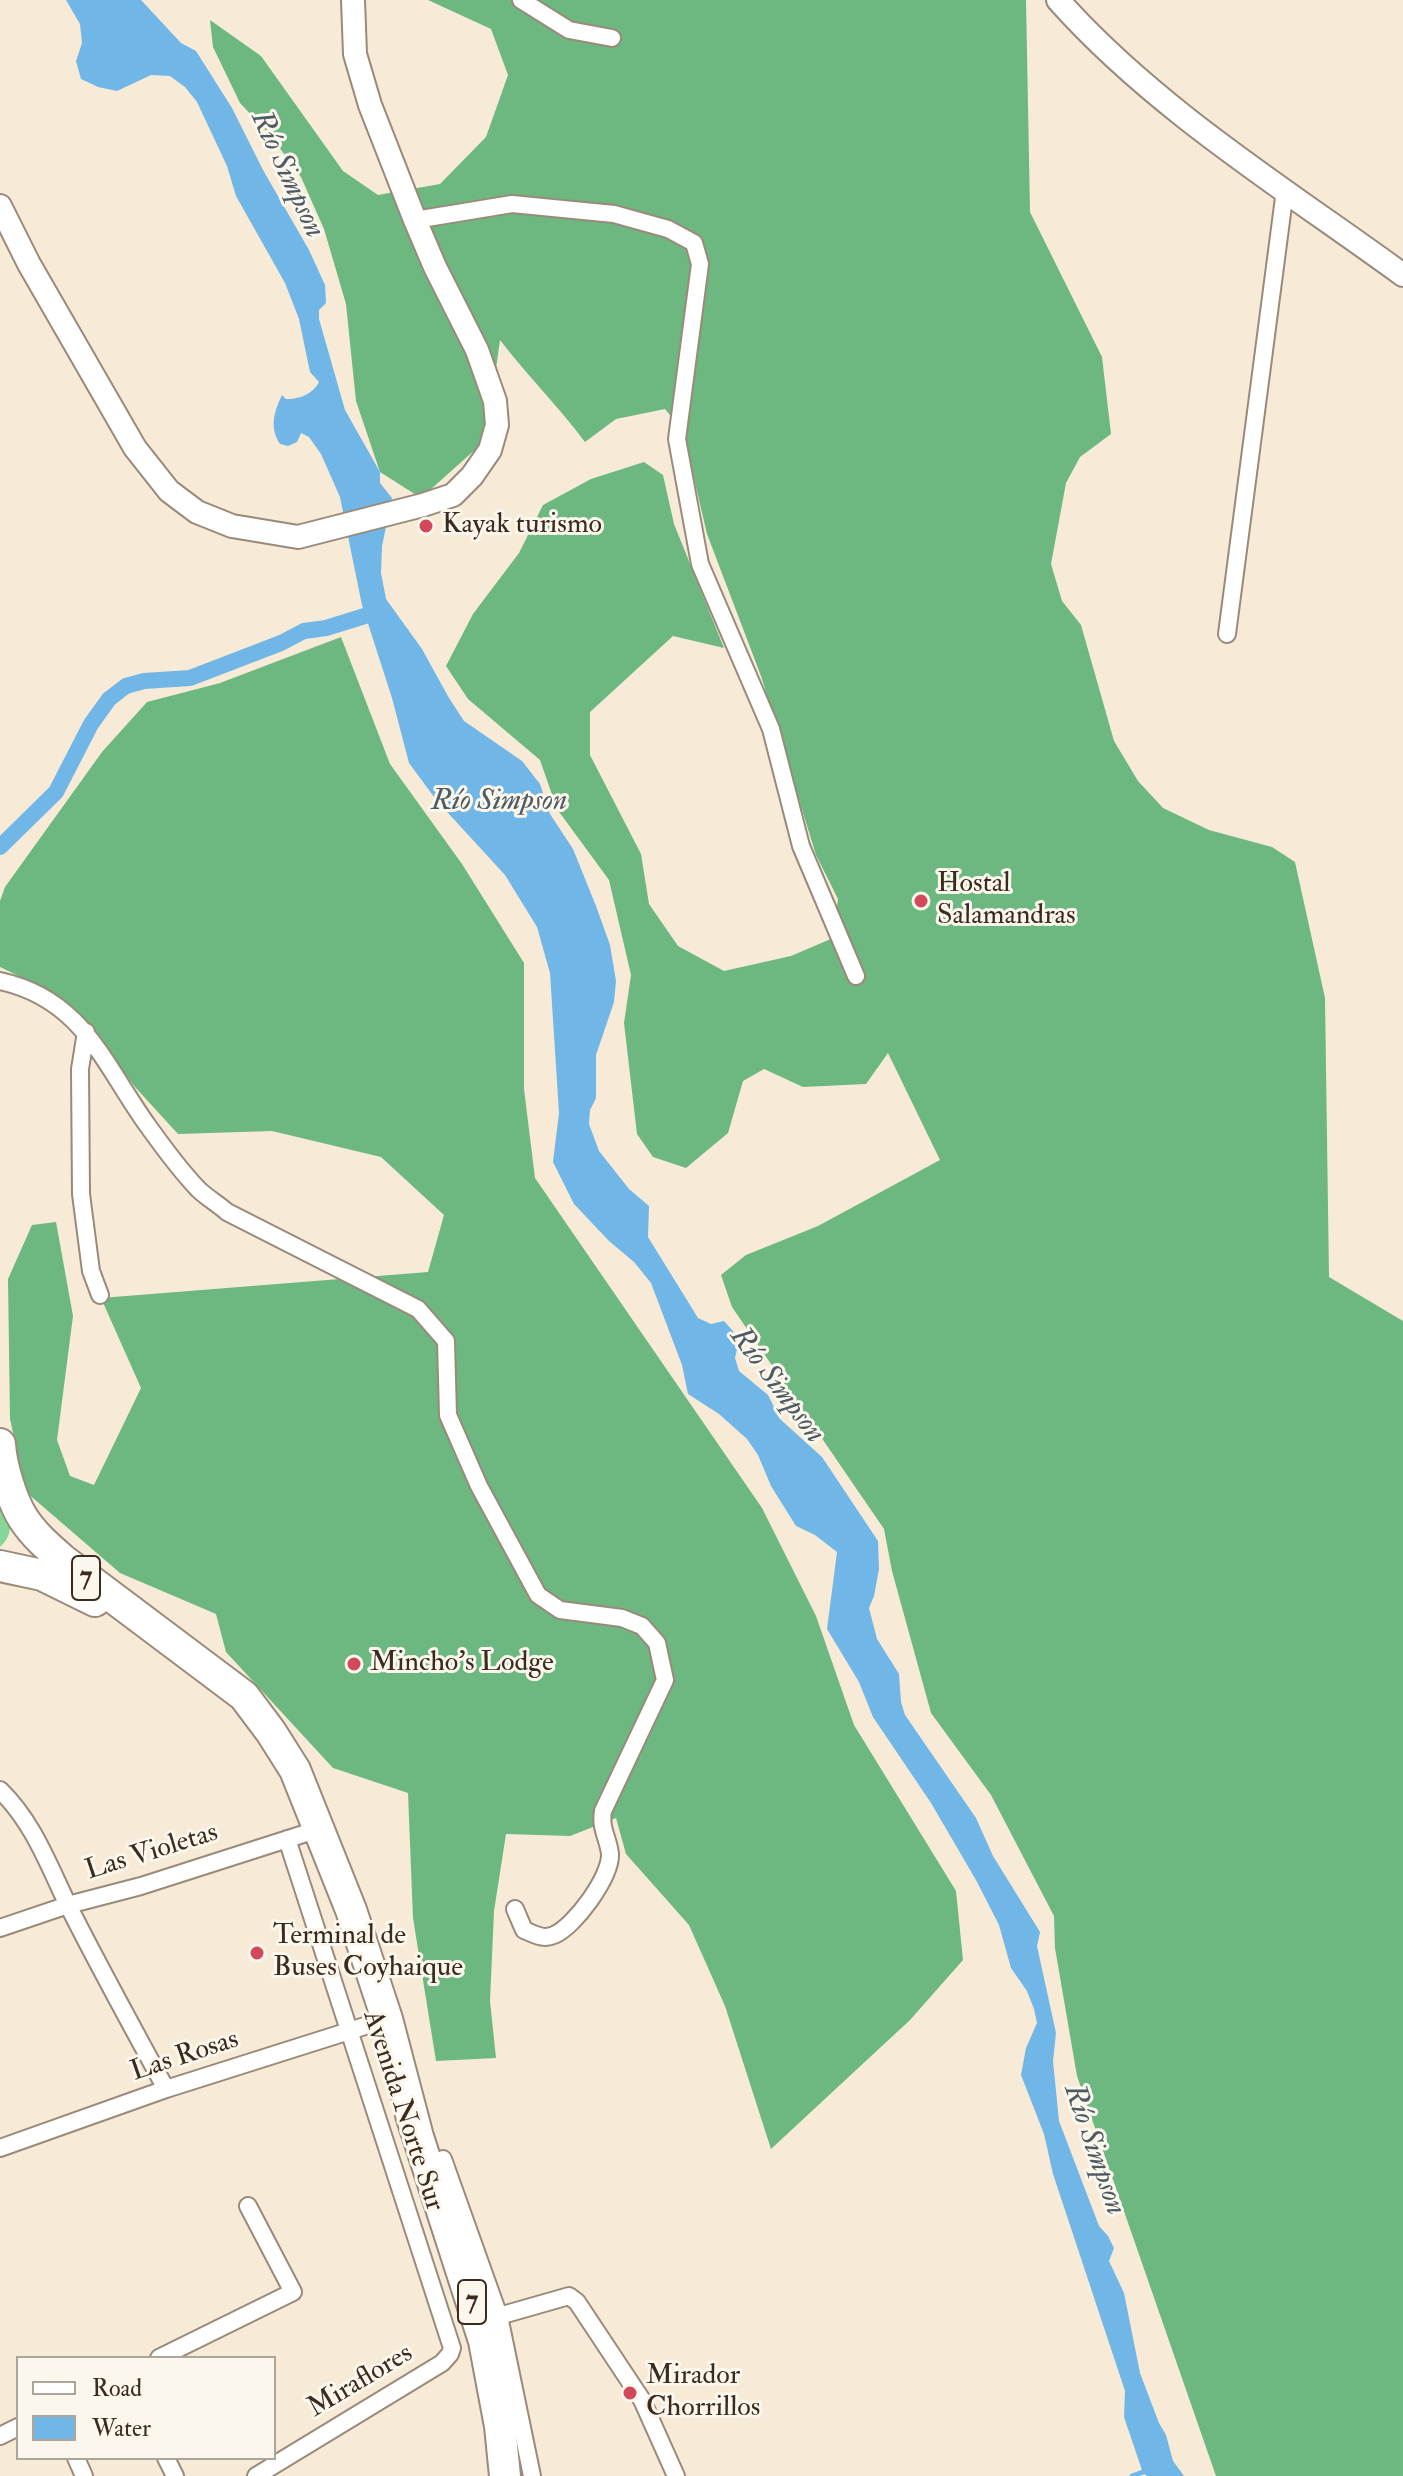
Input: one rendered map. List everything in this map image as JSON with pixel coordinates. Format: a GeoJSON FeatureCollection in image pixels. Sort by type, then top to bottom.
{"type":"FeatureCollection","features":[{"type":"Feature","properties":{"kind":"highway","name":"7"},"geometry":{"type":"LineString","coordinates":[[0,1444],[13,1505],[38,1537],[63,1560],[244,1696],[295,1770],[319,1829]]}},
{"type":"Feature","properties":{"kind":"highway"},"geometry":{"type":"LineString","coordinates":[[0,1563],[19,1544],[23,1526],[13,1505]]}},
{"type":"Feature","properties":{"kind":"highway","name":"7"},"geometry":{"type":"LineString","coordinates":[[0,1563],[42,1575],[159,1631]]}},
{"type":"Feature","properties":{"kind":"highway"},"geometry":{"type":"LineString","coordinates":[[319,1829],[384,2021]]}},
{"type":"Feature","properties":{"kind":"highway","name":"7"},"geometry":{"type":"LineString","coordinates":[[384,2021],[484,2341],[500,2426],[505,2476]]}},
{"type":"Feature","properties":{"kind":"street"},"geometry":{"type":"LineString","coordinates":[[0,206],[29,264],[135,448],[169,491],[197,512],[232,526],[298,537],[453,495],[472,476],[490,450],[497,425],[495,401],[477,350],[415,220],[370,105],[355,54],[353,0]]}},
{"type":"Feature","properties":{"kind":"street"},"geometry":{"type":"LineString","coordinates":[[521,0],[569,30],[612,38]]}},
{"type":"Feature","properties":{"kind":"street"},"geometry":{"type":"LineString","coordinates":[[1058,0],[1088,34],[1171,108],[1403,275]]}},
{"type":"Feature","properties":{"kind":"street"},"geometry":{"type":"LineString","coordinates":[[1227,634],[1285,190]]}},
{"type":"Feature","properties":{"kind":"street"},"geometry":{"type":"LineString","coordinates":[[415,220],[512,204],[614,214],[668,229],[694,243],[700,264],[677,439],[700,564],[771,729],[801,846],[856,976]]}},
{"type":"Feature","properties":{"kind":"street"},"geometry":{"type":"LineString","coordinates":[[0,981],[14,984],[61,1007],[86,1032],[148,1127],[199,1190],[227,1212],[418,1309],[446,1341],[448,1415],[479,1486],[538,1595],[560,1610],[622,1618],[642,1626],[657,1643],[665,1680],[603,1811],[601,1823],[610,1854],[608,1867],[594,1895],[556,1935],[543,1937],[524,1930],[515,1909]]}},
{"type":"Feature","properties":{"kind":"street"},"geometry":{"type":"LineString","coordinates":[[86,1032],[80,1069],[81,1194],[91,1271],[100,1295]]}},
{"type":"Feature","properties":{"kind":"street"},"geometry":{"type":"LineString","coordinates":[[0,1790],[33,1831],[68,1905],[166,2089]]}},
{"type":"Feature","properties":{"kind":"street","name":"Las Violetas"},"geometry":{"type":"LineString","coordinates":[[0,1928],[319,1829]]}},
{"type":"Feature","properties":{"kind":"street","name":"Avenida Norte Sur"},"geometry":{"type":"LineString","coordinates":[[287,1839],[451,2341],[450,2354]]}},
{"type":"Feature","properties":{"kind":"street","name":"Las Rosas"},"geometry":{"type":"LineString","coordinates":[[0,2148],[166,2089],[384,2021]]}},
{"type":"Feature","properties":{"kind":"street"},"geometry":{"type":"LineString","coordinates":[[443,2159],[499,2316],[532,2476]]}},
{"type":"Feature","properties":{"kind":"street"},"geometry":{"type":"LineString","coordinates":[[163,2356],[293,2292],[248,2206]]}},
{"type":"Feature","properties":{"kind":"street"},"geometry":{"type":"LineString","coordinates":[[499,2316],[569,2296],[577,2302],[642,2400],[676,2476]]}},
{"type":"Feature","properties":{"kind":"street","name":"Miraflores"},"geometry":{"type":"LineString","coordinates":[[256,2476],[442,2363],[450,2354]]}},
{"type":"Feature","properties":{"kind":"green space"},"geometry":{"type":"Polygon","coordinates":[[[428,0],[1026,0],[1030,212],[1102,357],[1111,434],[1080,457],[1066,483],[1051,564],[1062,601],[1081,625],[1114,741],[1138,781],[1163,808],[1209,830],[1272,847],[1295,862],[1325,998],[1329,1277],[1403,1321],[1403,2476],[1216,2476],[1077,2076],[1055,1948],[1054,1916],[991,1795],[931,1713],[892,1571],[884,1529],[732,1307],[721,1275],[746,1255],[818,1226],[940,1160],[888,1053],[866,1084],[803,1087],[764,1069],[743,1081],[728,1133],[686,1168],[653,1157],[637,1134],[624,1023],[631,975],[609,880],[557,809],[540,760],[468,699],[446,666],[473,614],[519,553],[543,505],[591,479],[644,462],[663,475],[674,524],[724,648],[673,636],[590,712],[590,755],[641,854],[649,904],[678,946],[724,971],[791,956],[833,938],[838,899],[816,855],[761,676],[707,534],[683,431],[665,409],[616,419],[585,442],[500,340],[486,440],[421,498],[380,472],[356,401],[346,304],[324,229],[301,177],[271,136],[240,103],[213,47],[210,20],[261,56],[343,171],[378,195],[440,184],[486,137],[508,75],[491,29],[428,0]]]}},
{"type":"Feature","properties":{"kind":"green space"},"geometry":{"type":"Polygon","coordinates":[[[341,637],[390,764],[462,864],[524,963],[524,1089],[535,1178],[762,1508],[816,1616],[854,1725],[956,1891],[963,1960],[910,2020],[771,2149],[725,2006],[689,1925],[626,1854],[616,1818],[570,1836],[506,1834],[494,1911],[490,2001],[496,2058],[436,2061],[413,1918],[408,1793],[333,1768],[226,1652],[216,1614],[120,1573],[26,1492],[10,1419],[8,1279],[32,1225],[56,1222],[73,1316],[57,1440],[70,1476],[94,1485],[141,1388],[101,1298],[428,1272],[444,1215],[381,1157],[272,1131],[178,1134],[135,1087],[86,1023],[50,991],[0,967],[0,901],[5,887],[102,752],[147,702],[220,683],[341,637]]]}},
{"type":"Feature","properties":{"kind":"green space"},"geometry":{"type":"Polygon","coordinates":[[[0,1505],[7,1515],[10,1531],[0,1547],[0,1505]]]}},
{"type":"Feature","properties":{"kind":"water","name":"Río Simpson"},"geometry":{"type":"Polygon","coordinates":[[[66,0],[141,0],[181,43],[196,51],[232,108],[325,285],[326,303],[319,310],[319,319],[345,410],[380,472],[380,483],[392,498],[382,546],[381,573],[386,599],[422,649],[464,721],[522,761],[540,784],[550,814],[573,849],[610,945],[616,981],[614,1002],[596,1055],[596,1098],[590,1110],[589,1124],[599,1151],[629,1189],[649,1206],[648,1237],[698,1318],[711,1324],[724,1321],[733,1331],[738,1345],[735,1358],[739,1371],[768,1395],[780,1419],[822,1457],[878,1541],[879,1569],[869,1608],[877,1639],[899,1674],[905,1715],[976,1818],[993,1856],[1040,1932],[1037,1946],[1056,2033],[1053,2061],[1059,2121],[1099,2226],[1114,2248],[1109,2261],[1124,2293],[1140,2373],[1166,2435],[1173,2461],[1184,2476],[1147,2476],[1143,2473],[1124,2417],[1125,2391],[1053,2174],[1044,2134],[1021,2075],[1026,2048],[1037,2023],[1034,2009],[1027,1991],[1011,1968],[999,1925],[976,1880],[931,1803],[873,1717],[859,1682],[827,1629],[837,1552],[815,1535],[796,1526],[747,1439],[719,1414],[688,1394],[682,1365],[651,1283],[634,1262],[574,1204],[553,1162],[559,1113],[550,973],[537,927],[505,875],[437,801],[409,763],[362,605],[340,497],[321,454],[309,437],[301,433],[297,442],[288,446],[280,444],[275,432],[275,413],[282,395],[286,399],[301,397],[319,382],[310,372],[299,319],[285,283],[236,196],[227,166],[197,102],[185,87],[170,76],[151,75],[117,91],[81,79],[76,61],[82,43],[80,24],[66,0]]]}},
{"type":"Feature","properties":{"kind":"waterway"},"geometry":{"type":"LineString","coordinates":[[0,847],[56,792],[91,724],[109,699],[126,686],[144,681],[190,678],[304,631],[326,628],[381,611]]}},
{"type":"Feature","properties":{"kind":"waterway"},"geometry":{"type":"LineString","coordinates":[[1132,2476],[1146,2471]]}},
{"type":"Feature","properties":{"kind":"place","name":"Kayak turismo"},"geometry":{"type":"Point","coordinates":[426,526]}},
{"type":"Feature","properties":{"kind":"place","name":"Hostal Salamandras"},"geometry":{"type":"Point","coordinates":[921,901]}},
{"type":"Feature","properties":{"kind":"place","name":"Mincho's Lodge"},"geometry":{"type":"Point","coordinates":[354,1664]}},
{"type":"Feature","properties":{"kind":"place","name":"Terminal de Buses Coyhaique"},"geometry":{"type":"Point","coordinates":[257,1953]}},
{"type":"Feature","properties":{"kind":"place","name":"Mirador Chorrillos"},"geometry":{"type":"Point","coordinates":[630,2393]}}]}
